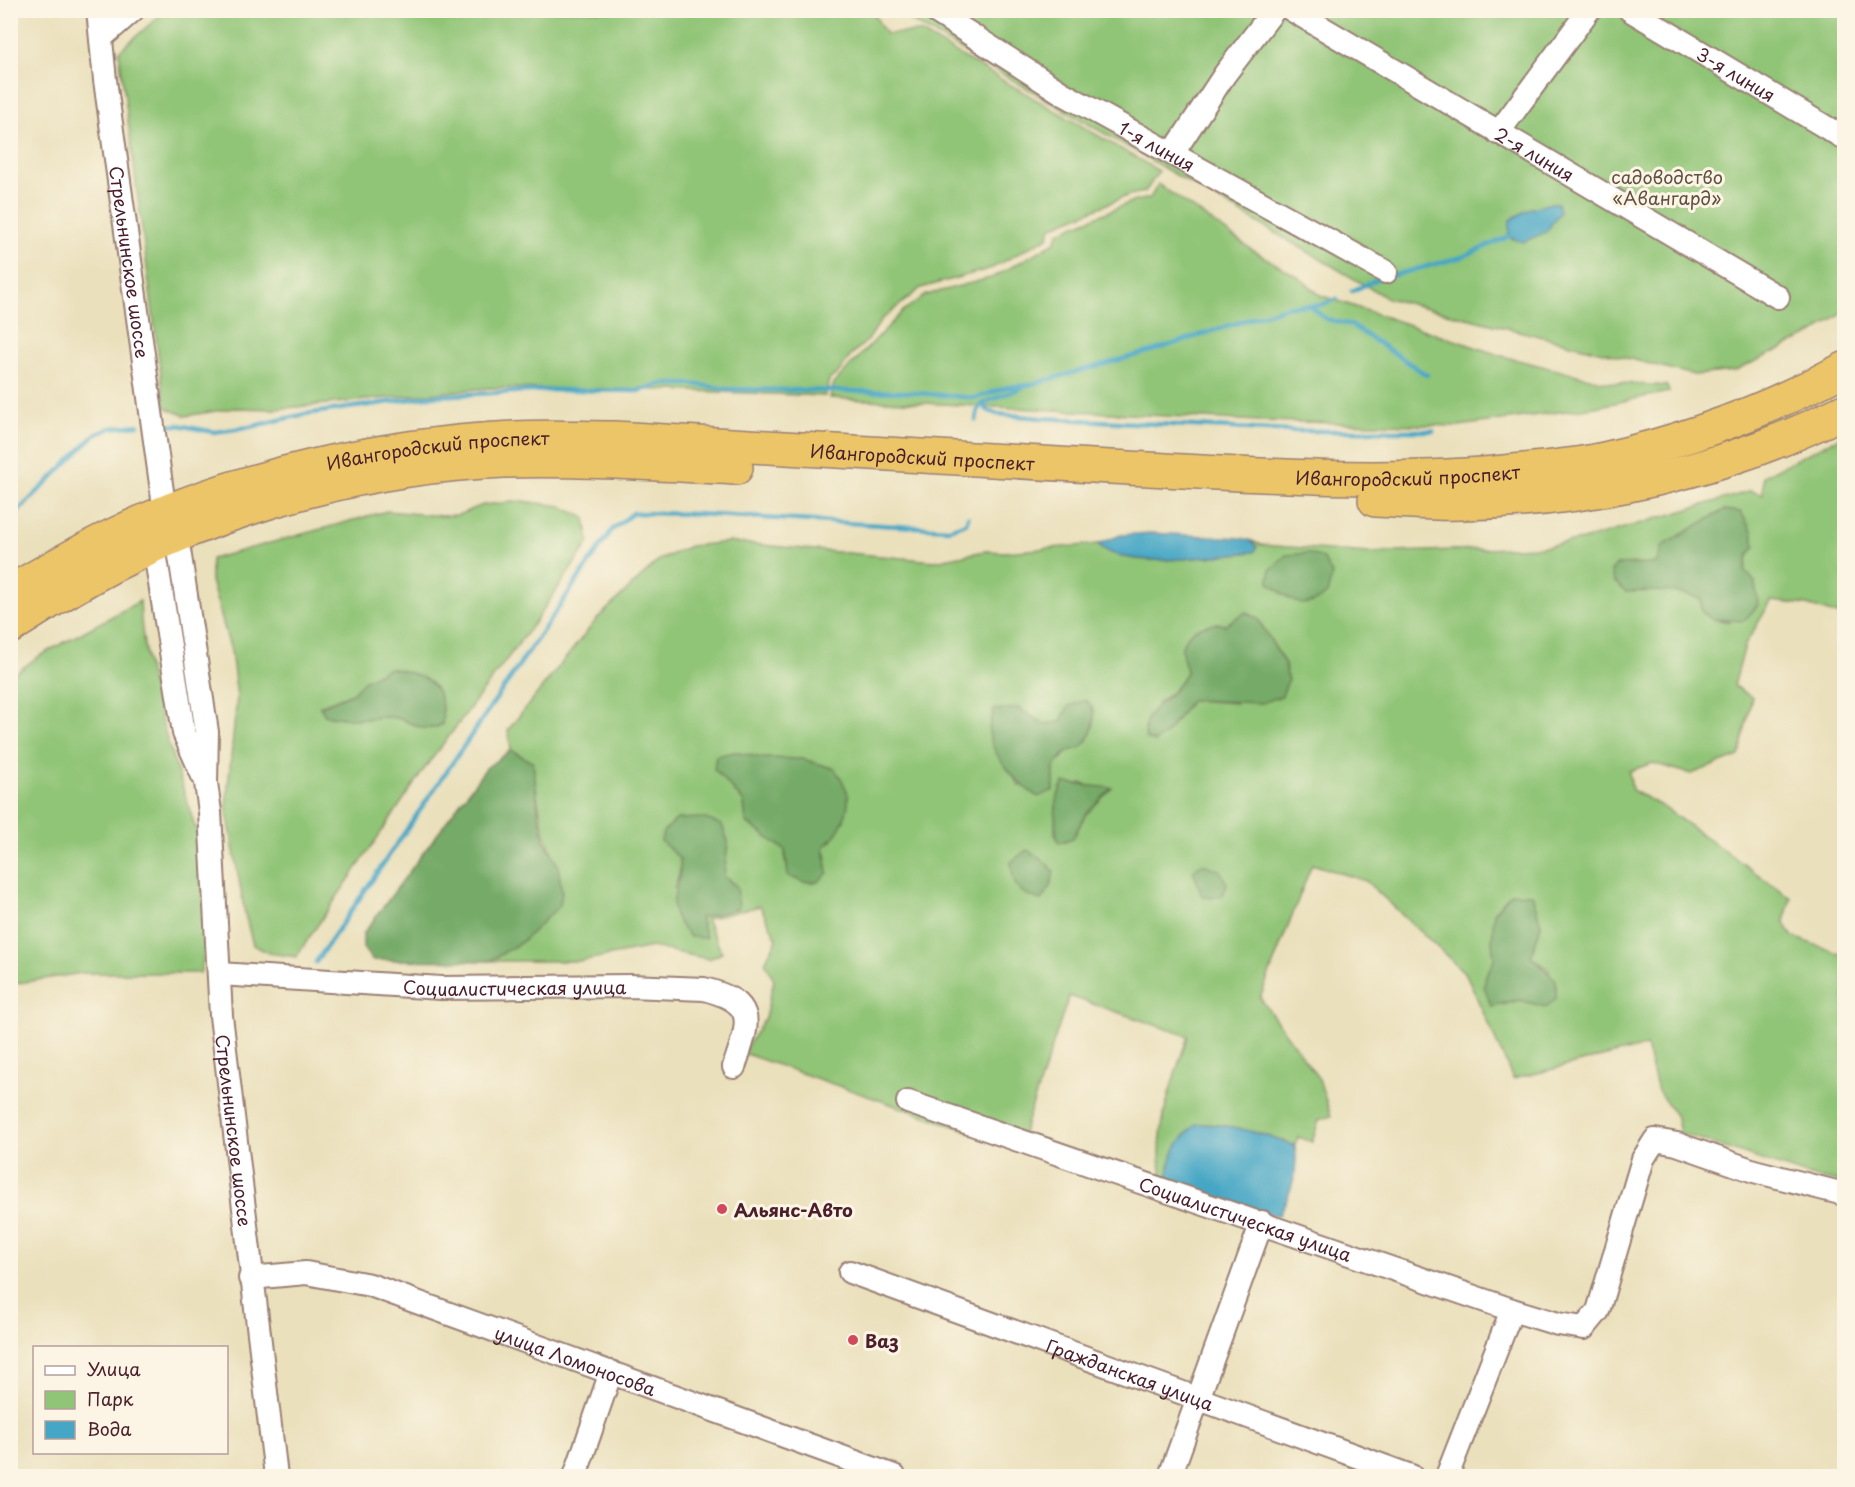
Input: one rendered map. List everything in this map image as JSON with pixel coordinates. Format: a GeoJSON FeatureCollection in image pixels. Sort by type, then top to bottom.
{"type":"FeatureCollection","features":[{"type":"Feature","properties":{"kind":"highway","name":"Ивангородский проспект"},"geometry":{"type":"LineString","coordinates":[[10,627],[108,569],[165,532],[215,495],[317,465],[415,447],[514,438],[614,438],[1251,474],[1393,479],[1463,477],[1601,460],[1669,443],[1738,420],[1799,393],[1845,369]]}},
{"type":"Feature","properties":{"kind":"highway","name":"Ивангородский проспект"},"geometry":{"type":"LineString","coordinates":[[10,592],[115,534],[165,532],[225,517],[316,489],[408,471],[503,461],[597,461],[1460,503],[1570,495],[1650,482],[1806,430],[1845,411]]}},
{"type":"Feature","properties":{"kind":"street","name":"Стрельнинское шоссе"},"geometry":{"type":"LineString","coordinates":[[98,10],[165,532],[207,732],[206,783],[219,974],[250,1278],[276,1476]]}},
{"type":"Feature","properties":{"kind":"street"},"geometry":{"type":"LineString","coordinates":[[101,38],[133,10]]}},
{"type":"Feature","properties":{"kind":"street","name":"1-я линия"},"geometry":{"type":"LineString","coordinates":[[933,10],[1062,93],[1386,272]]}},
{"type":"Feature","properties":{"kind":"street"},"geometry":{"type":"LineString","coordinates":[[1173,153],[1225,74],[1274,10]]}},
{"type":"Feature","properties":{"kind":"street","name":"2-я линия"},"geometry":{"type":"LineString","coordinates":[[1292,10],[1778,297]]}},
{"type":"Feature","properties":{"kind":"street"},"geometry":{"type":"LineString","coordinates":[[1498,133],[1589,10]]}},
{"type":"Feature","properties":{"kind":"street","name":"3-я линия"},"geometry":{"type":"LineString","coordinates":[[1630,10],[1845,138]]}},
{"type":"Feature","properties":{"kind":"street","name":"Социалистическая улица"},"geometry":{"type":"LineString","coordinates":[[219,974],[441,988],[630,986],[704,989],[716,992],[742,1008],[748,1022],[734,1066]]}},
{"type":"Feature","properties":{"kind":"street","name":"Социалистическая улица"},"geometry":{"type":"LineString","coordinates":[[908,1102],[1262,1222],[1512,1310],[1558,1324],[1584,1328],[1598,1311],[1643,1159],[1655,1140],[1677,1144],[1754,1171],[1845,1194]]}},
{"type":"Feature","properties":{"kind":"street"},"geometry":{"type":"LineString","coordinates":[[1170,1476],[1262,1222]]}},
{"type":"Feature","properties":{"kind":"street","name":"Гражданская улица"},"geometry":{"type":"LineString","coordinates":[[850,1272],[1411,1476]]}},
{"type":"Feature","properties":{"kind":"street","name":"улица Ломоносова"},"geometry":{"type":"LineString","coordinates":[[250,1278],[306,1273],[370,1285],[611,1372],[838,1467],[894,1476]]}},
{"type":"Feature","properties":{"kind":"street"},"geometry":{"type":"LineString","coordinates":[[1447,1476],[1512,1310]]}},
{"type":"Feature","properties":{"kind":"street"},"geometry":{"type":"LineString","coordinates":[[575,1476],[611,1372]]}},
{"type":"Feature","properties":{"kind":"green space"},"geometry":{"type":"Polygon","coordinates":[[[165,11],[872,11],[886,34],[920,32],[1159,171],[1145,192],[1129,195],[1051,227],[1048,237],[992,268],[921,288],[881,320],[869,339],[829,380],[825,396],[667,390],[487,388],[276,409],[235,408],[185,416],[165,407],[119,51],[165,11]]]}},
{"type":"Feature","properties":{"kind":"green space","name":"садоводство «Авангард»"},"geometry":{"type":"Polygon","coordinates":[[[894,11],[1844,11],[1844,311],[1814,333],[1735,371],[1694,375],[1387,298],[894,11]]]}},
{"type":"Feature","properties":{"kind":"green space"},"geometry":{"type":"Polygon","coordinates":[[[1158,184],[1254,251],[1300,278],[1320,295],[1502,356],[1605,382],[1667,386],[1669,392],[1595,407],[1459,426],[1260,421],[830,398],[834,383],[903,311],[926,295],[994,277],[1055,242],[1059,232],[1131,202],[1150,198],[1158,184]]]}},
{"type":"Feature","properties":{"kind":"green space"},"geometry":{"type":"Polygon","coordinates":[[[1844,435],[1844,617],[1807,605],[1771,601],[1745,645],[1734,686],[1752,697],[1739,756],[1691,774],[1653,763],[1629,771],[1632,790],[1663,807],[1791,898],[1784,921],[1793,937],[1844,955],[1844,1183],[1810,1176],[1680,1133],[1677,1118],[1658,1091],[1646,1046],[1513,1079],[1466,974],[1366,881],[1312,864],[1260,998],[1319,1079],[1331,1116],[1319,1120],[1312,1142],[1298,1137],[1295,1145],[1234,1127],[1196,1124],[1169,1164],[1168,1179],[1162,1178],[1160,1160],[1162,1124],[1188,1036],[1069,996],[1018,1148],[743,1053],[765,1018],[774,980],[765,962],[777,939],[760,906],[706,919],[722,953],[708,959],[652,947],[580,961],[490,961],[523,941],[558,866],[543,828],[533,763],[511,750],[508,730],[597,619],[659,560],[690,546],[730,542],[935,561],[985,551],[1005,552],[1098,544],[1111,553],[1128,558],[1149,560],[1254,552],[1257,547],[1252,541],[1262,545],[1369,553],[1539,547],[1583,540],[1751,491],[1763,495],[1763,476],[1844,435]],[[1724,510],[1662,546],[1657,562],[1646,566],[1632,563],[1662,590],[1676,591],[1701,599],[1702,612],[1712,619],[1730,622],[1755,582],[1745,571],[1748,556],[1724,510]],[[1246,612],[1225,625],[1217,623],[1185,663],[1187,671],[1175,689],[1158,703],[1166,734],[1191,700],[1236,703],[1285,664],[1258,619],[1246,612]],[[1018,708],[999,756],[1020,786],[1054,767],[1067,752],[1080,747],[1060,722],[1044,724],[1018,708]],[[734,752],[714,769],[744,802],[746,822],[785,850],[785,862],[827,858],[824,847],[833,840],[803,759],[763,758],[734,752]],[[1081,783],[1056,807],[1055,835],[1073,838],[1086,814],[1111,788],[1095,788],[1081,783]],[[728,841],[680,859],[681,871],[674,888],[705,938],[700,918],[737,887],[724,876],[728,841]],[[1541,925],[1494,961],[1486,975],[1503,1005],[1519,1000],[1546,1007],[1549,970],[1531,956],[1541,925]]]}},
{"type":"Feature","properties":{"kind":"green space"},"geometry":{"type":"Polygon","coordinates":[[[522,501],[561,506],[585,518],[589,542],[537,619],[425,768],[296,957],[269,953],[253,945],[245,914],[226,806],[237,697],[231,651],[211,581],[211,559],[387,511],[442,516],[458,515],[483,505],[522,501]],[[352,693],[320,706],[325,715],[337,717],[358,719],[392,717],[424,728],[442,724],[352,693]]]}},
{"type":"Feature","properties":{"kind":"green space"},"geometry":{"type":"Polygon","coordinates":[[[1724,510],[1741,512],[1752,532],[1755,546],[1748,556],[1745,571],[1755,582],[1758,605],[1744,621],[1712,619],[1702,612],[1701,599],[1663,591],[1625,592],[1613,580],[1611,571],[1616,565],[1657,562],[1662,546],[1724,510]]]}},
{"type":"Feature","properties":{"kind":"green space"},"geometry":{"type":"Polygon","coordinates":[[[1308,553],[1323,558],[1332,574],[1327,594],[1318,600],[1303,604],[1291,599],[1269,583],[1270,570],[1286,555],[1308,553]]]}},
{"type":"Feature","properties":{"kind":"green space"},"geometry":{"type":"Polygon","coordinates":[[[140,601],[142,632],[153,691],[198,837],[198,863],[206,924],[205,949],[200,973],[82,973],[11,984],[11,676],[41,655],[140,601]]]}},
{"type":"Feature","properties":{"kind":"green space"},"geometry":{"type":"Polygon","coordinates":[[[1246,612],[1258,619],[1285,664],[1288,680],[1282,696],[1262,703],[1191,700],[1166,734],[1155,742],[1146,739],[1146,721],[1149,715],[1176,688],[1187,671],[1182,647],[1188,635],[1205,625],[1225,625],[1246,612]]]}},
{"type":"Feature","properties":{"kind":"green space"},"geometry":{"type":"Polygon","coordinates":[[[389,668],[413,674],[430,683],[440,699],[442,724],[424,728],[392,717],[354,719],[325,715],[320,707],[352,693],[365,680],[389,668]]]}},
{"type":"Feature","properties":{"kind":"green space"},"geometry":{"type":"Polygon","coordinates":[[[1086,700],[1094,717],[1089,737],[1078,749],[1065,753],[1054,767],[1054,790],[1038,797],[1015,778],[995,751],[989,731],[994,710],[1018,708],[1044,724],[1060,722],[1069,706],[1086,700]]]}},
{"type":"Feature","properties":{"kind":"green space"},"geometry":{"type":"Polygon","coordinates":[[[511,750],[533,763],[539,817],[545,841],[558,866],[562,891],[560,905],[523,941],[490,961],[372,960],[363,948],[363,934],[486,768],[511,750]]]}},
{"type":"Feature","properties":{"kind":"green space"},"geometry":{"type":"Polygon","coordinates":[[[734,752],[763,758],[803,759],[835,769],[845,785],[847,809],[838,830],[824,847],[828,873],[818,882],[803,882],[788,876],[785,850],[746,822],[744,802],[714,769],[716,756],[734,752]]]}},
{"type":"Feature","properties":{"kind":"green space"},"geometry":{"type":"Polygon","coordinates":[[[1064,783],[1112,788],[1086,814],[1073,838],[1059,843],[1056,812],[1058,795],[1064,783]]]}},
{"type":"Feature","properties":{"kind":"green space"},"geometry":{"type":"Polygon","coordinates":[[[703,818],[722,825],[728,841],[724,876],[737,887],[739,908],[700,918],[706,938],[690,937],[675,915],[673,906],[680,859],[661,841],[663,832],[677,819],[703,818]]]}},
{"type":"Feature","properties":{"kind":"green space"},"geometry":{"type":"Polygon","coordinates":[[[1027,850],[1048,864],[1054,872],[1050,888],[1041,900],[1026,895],[1018,888],[1013,878],[1011,862],[1027,850]]]}},
{"type":"Feature","properties":{"kind":"green space"},"geometry":{"type":"Polygon","coordinates":[[[1202,864],[1220,870],[1227,884],[1223,895],[1212,898],[1202,896],[1193,870],[1202,864]]]}},
{"type":"Feature","properties":{"kind":"green space"},"geometry":{"type":"Polygon","coordinates":[[[1511,893],[1532,894],[1541,925],[1531,956],[1556,980],[1556,999],[1546,1007],[1519,1000],[1491,1006],[1484,986],[1486,975],[1494,961],[1492,941],[1494,912],[1511,893]]]}},
{"type":"Feature","properties":{"kind":"water"},"geometry":{"type":"Polygon","coordinates":[[[1558,203],[1560,212],[1546,232],[1523,242],[1508,237],[1510,220],[1529,209],[1558,203]]]}},
{"type":"Feature","properties":{"kind":"water"},"geometry":{"type":"Polygon","coordinates":[[[1151,533],[1241,538],[1252,541],[1257,547],[1254,552],[1149,560],[1128,558],[1111,553],[1098,544],[1121,535],[1151,533]]]}},
{"type":"Feature","properties":{"kind":"water"},"geometry":{"type":"Polygon","coordinates":[[[1196,1124],[1234,1127],[1295,1146],[1296,1164],[1293,1182],[1279,1215],[1256,1213],[1176,1185],[1168,1179],[1170,1162],[1176,1148],[1196,1124]]]}},
{"type":"Feature","properties":{"kind":"waterway"},"geometry":{"type":"LineString","coordinates":[[1391,276],[1462,257],[1508,237]]}},
{"type":"Feature","properties":{"kind":"waterway"},"geometry":{"type":"LineString","coordinates":[[1352,291],[1380,278]]}},
{"type":"Feature","properties":{"kind":"waterway"},"geometry":{"type":"LineString","coordinates":[[976,420],[978,409],[983,403],[1029,385],[1155,350],[1289,306],[1321,305],[1337,299]]}},
{"type":"Feature","properties":{"kind":"waterway"},"geometry":{"type":"LineString","coordinates":[[1310,306],[1326,319],[1351,325],[1427,375]]}},
{"type":"Feature","properties":{"kind":"waterway"},"geometry":{"type":"LineString","coordinates":[[168,426],[178,425],[214,432],[250,427],[305,414],[433,396],[552,390],[637,391],[663,384],[692,384],[727,389],[906,392],[975,398],[1008,387],[1029,385]]}},
{"type":"Feature","properties":{"kind":"waterway"},"geometry":{"type":"LineString","coordinates":[[983,403],[987,410],[997,414],[1041,418],[1290,431],[1433,431]]}},
{"type":"Feature","properties":{"kind":"waterway"},"geometry":{"type":"LineString","coordinates":[[10,519],[95,435],[111,428],[138,425]]}},
{"type":"Feature","properties":{"kind":"waterway"},"geometry":{"type":"LineString","coordinates":[[316,962],[612,530],[633,513],[696,514],[949,529],[966,523],[968,517]]}},
{"type":"Feature","properties":{"kind":"place","name":"Альянс-Авто"},"geometry":{"type":"Point","coordinates":[722,1209]}},
{"type":"Feature","properties":{"kind":"place","name":"Ваз"},"geometry":{"type":"Point","coordinates":[853,1340]}}]}
